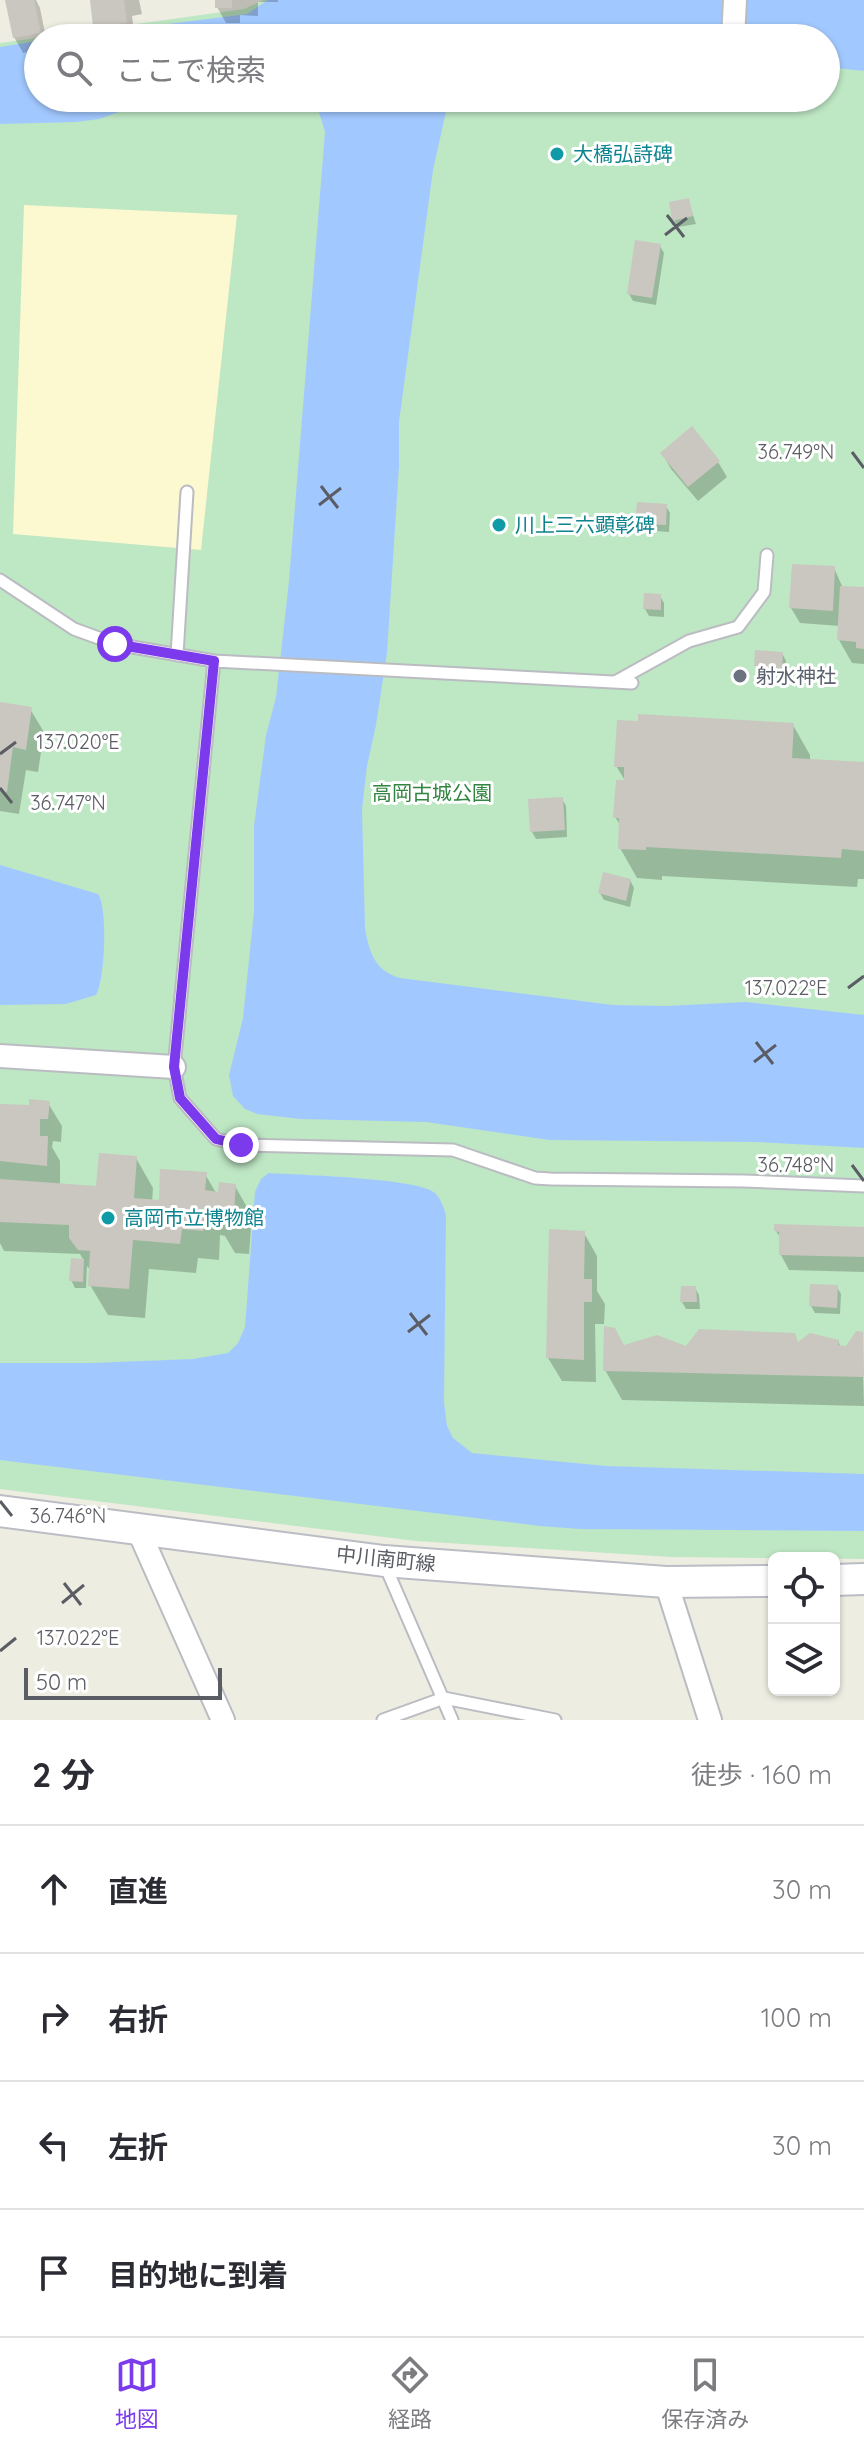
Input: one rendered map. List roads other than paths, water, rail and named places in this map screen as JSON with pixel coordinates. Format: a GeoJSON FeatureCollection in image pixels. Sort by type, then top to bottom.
{"type":"FeatureCollection","features":[{"type":"Feature","properties":{"kind":"main road","name":"中川南町線"},"geometry":{"type":"LineString","coordinates":[[0,1511],[384,1561],[666,1582],[768,1581]]}},
{"type":"Feature","properties":{"kind":"main road"},"geometry":{"type":"LineString","coordinates":[[840,1580],[864,1579]]}},
{"type":"Feature","properties":{"kind":"street"},"geometry":{"type":"LineString","coordinates":[[734,24],[735,0]]}},
{"type":"Feature","properties":{"kind":"street"},"geometry":{"type":"LineString","coordinates":[[0,1056],[174,1067]]}},
{"type":"Feature","properties":{"kind":"street"},"geometry":{"type":"LineString","coordinates":[[137,1527],[223,1720]]}},
{"type":"Feature","properties":{"kind":"street"},"geometry":{"type":"LineString","coordinates":[[666,1582],[710,1720]]}},
{"type":"Feature","properties":{"kind":"lane"},"geometry":{"type":"LineString","coordinates":[[177,655],[187,492]]}},
{"type":"Feature","properties":{"kind":"lane"},"geometry":{"type":"LineString","coordinates":[[614,682],[689,641],[738,627],[764,592],[767,555]]}},
{"type":"Feature","properties":{"kind":"lane"},"geometry":{"type":"LineString","coordinates":[[0,580],[74,629],[115,644],[177,655],[214,661],[632,683]]}},
{"type":"Feature","properties":{"kind":"lane"},"geometry":{"type":"LineString","coordinates":[[214,661],[174,1067],[180,1098],[216,1139],[241,1145],[453,1150],[535,1178],[864,1186]]}},
{"type":"Feature","properties":{"kind":"lane"},"geometry":{"type":"LineString","coordinates":[[384,1561],[452,1720]]}},
{"type":"Feature","properties":{"kind":"lane"},"geometry":{"type":"LineString","coordinates":[[383,1720],[444,1698],[555,1720]]}},
{"type":"Feature","properties":{"kind":"water"},"geometry":{"type":"Polygon","coordinates":[[[268,0],[864,0],[864,71],[840,68],[840,24],[168,24],[247,14],[268,0]]]}},
{"type":"Feature","properties":{"kind":"water"},"geometry":{"type":"Polygon","coordinates":[[[24,43],[24,112],[119,112],[76,122],[0,124],[0,47],[24,43]]]}},
{"type":"Feature","properties":{"kind":"water"},"geometry":{"type":"Polygon","coordinates":[[[319,112],[446,112],[433,170],[399,422],[387,653],[362,809],[365,928],[375,959],[385,971],[400,978],[613,1005],[745,1002],[864,1015],[864,1148],[758,1142],[550,1140],[426,1122],[300,1119],[257,1114],[245,1109],[233,1096],[229,1075],[243,1018],[254,911],[254,826],[266,735],[276,697],[289,581],[325,132],[319,112]]]}},
{"type":"Feature","properties":{"kind":"water"},"geometry":{"type":"Polygon","coordinates":[[[0,865],[98,894],[103,914],[104,944],[102,975],[96,995],[66,1004],[0,1005],[0,865]]]}},
{"type":"Feature","properties":{"kind":"water"},"geometry":{"type":"Polygon","coordinates":[[[269,1173],[406,1184],[437,1195],[446,1215],[444,1402],[447,1426],[453,1438],[472,1453],[606,1466],[864,1474],[864,1531],[540,1526],[0,1460],[0,1363],[193,1359],[228,1353],[238,1343],[245,1327],[255,1192],[261,1179],[269,1173]]]}},
{"type":"Feature","properties":{"kind":"place","name":"大橋弘詩碑"},"geometry":{"type":"Point","coordinates":[557,154]}},
{"type":"Feature","properties":{"kind":"place","name":"川上三六顕彰碑"},"geometry":{"type":"Point","coordinates":[499,525]}},
{"type":"Feature","properties":{"kind":"place","name":"射水神社"},"geometry":{"type":"Point","coordinates":[740,676]}},
{"type":"Feature","properties":{"kind":"place","name":"高岡市立博物館"},"geometry":{"type":"Point","coordinates":[108,1218]}},
{"type":"Feature","properties":{"kind":"park label","name":"高岡古城公園"},"geometry":{"type":"Point","coordinates":[432,793]}}]}
